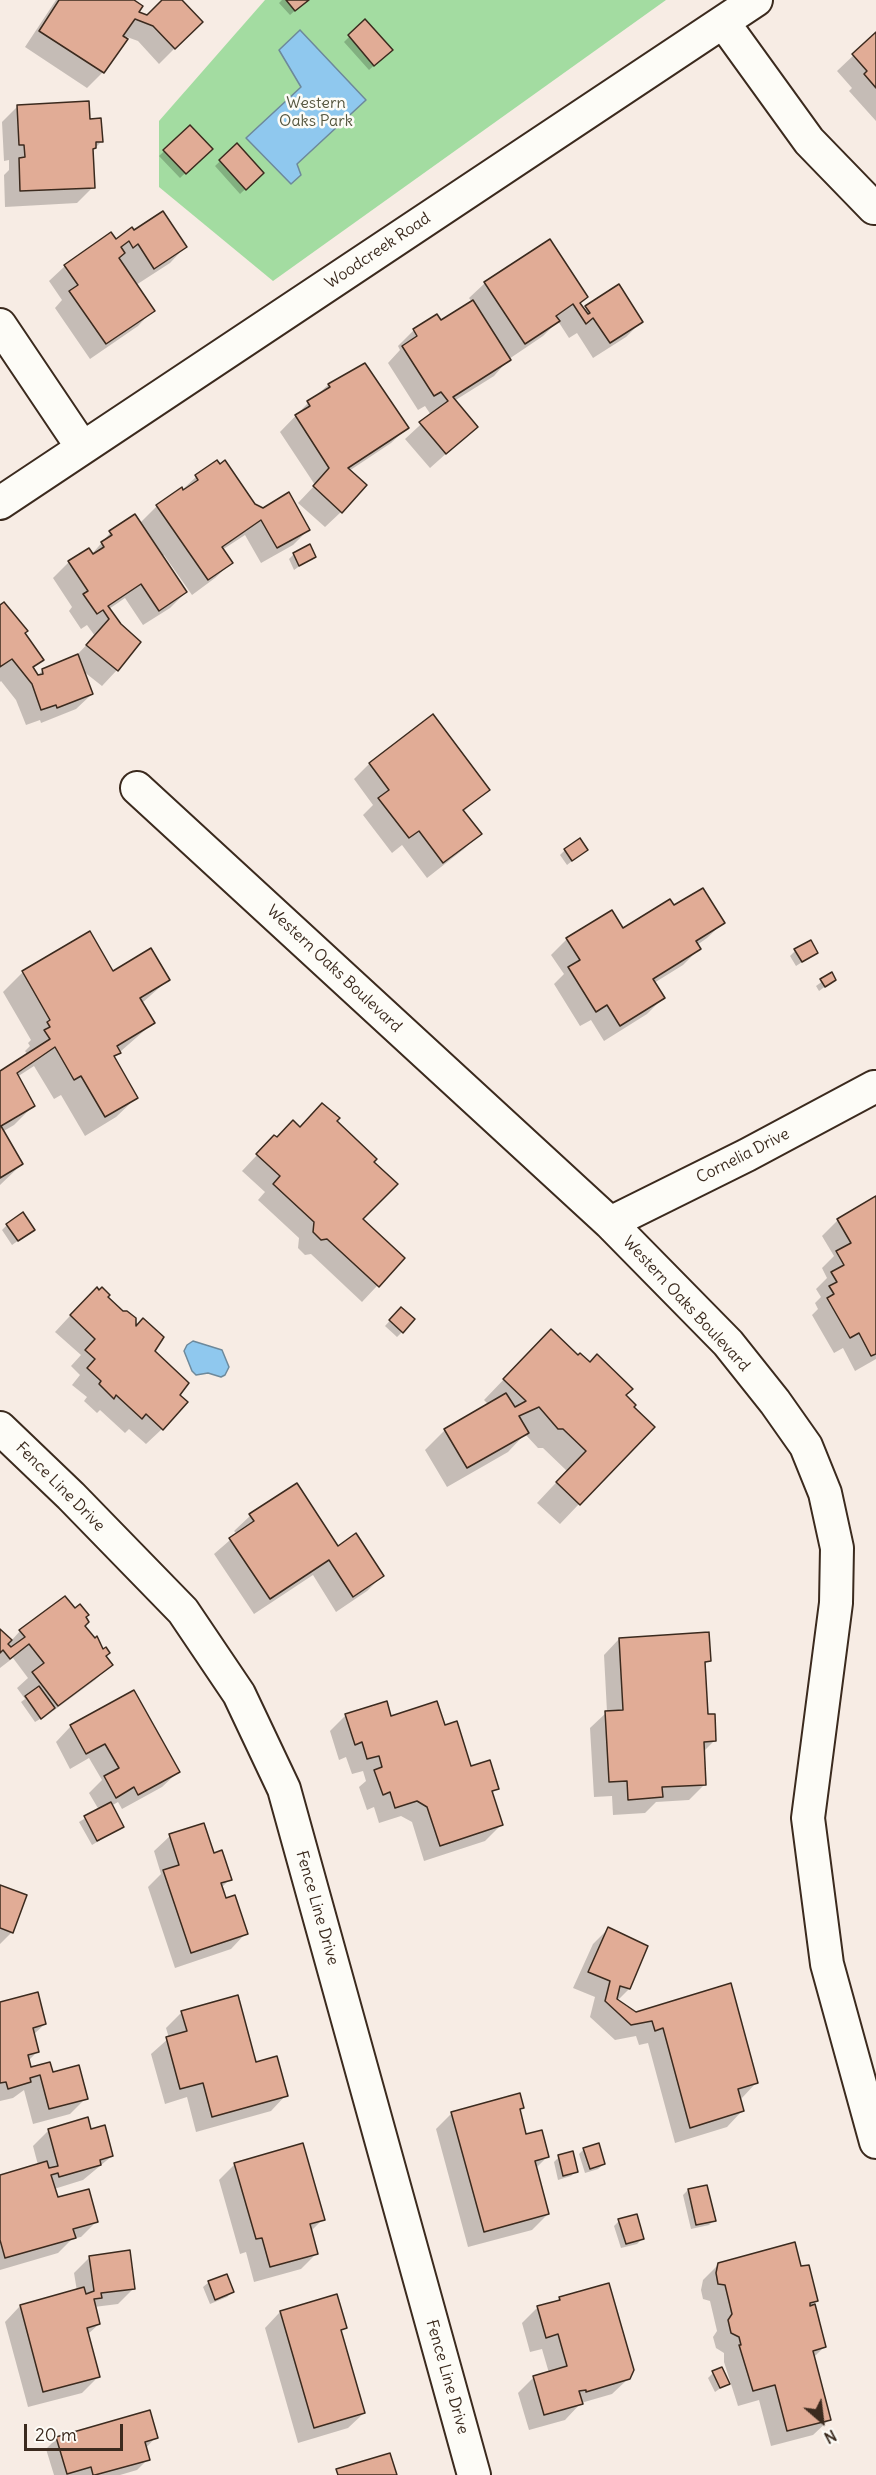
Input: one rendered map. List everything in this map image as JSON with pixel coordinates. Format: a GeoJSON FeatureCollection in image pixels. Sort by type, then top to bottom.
{"type":"FeatureCollection","features":[{"type":"Feature","properties":{"kind":"street","name":"Woodcreek Road"},"geometry":{"type":"LineString","coordinates":[[0,503],[756,0]]}},
{"type":"Feature","properties":{"kind":"street"},"geometry":{"type":"LineString","coordinates":[[723,22],[809,141],[874,208]]}},
{"type":"Feature","properties":{"kind":"street"},"geometry":{"type":"LineString","coordinates":[[0,326],[82,447]]}},
{"type":"Feature","properties":{"kind":"street","name":"Western Oaks Boulevard"},"geometry":{"type":"LineString","coordinates":[[137,788],[610,1223],[728,1343],[775,1402],[806,1446],[825,1493],[837,1548],[836,1603],[808,1818],[826,1964],[876,2142]]}},
{"type":"Feature","properties":{"kind":"street","name":"Cornelia Drive"},"geometry":{"type":"LineString","coordinates":[[610,1223],[747,1155],[874,1087]]}},
{"type":"Feature","properties":{"kind":"street","name":"Fence Line Drive"},"geometry":{"type":"LineString","coordinates":[[0,1428],[71,1496],[183,1611],[239,1694],[284,1789],[474,2475]]}},
{"type":"Feature","properties":{"kind":"green space","name":"Western Oaks Park"},"geometry":{"type":"Polygon","coordinates":[[[265,0],[666,0],[273,281],[159,187],[159,121],[265,0]]]}},
{"type":"Feature","properties":{"kind":"water"},"geometry":{"type":"Polygon","coordinates":[[[300,30],[366,100],[297,164],[301,175],[291,184],[246,138],[301,87],[279,50],[300,30]]]}},
{"type":"Feature","properties":{"kind":"water"},"geometry":{"type":"Polygon","coordinates":[[[193,1341],[222,1350],[229,1367],[225,1375],[221,1377],[208,1373],[196,1375],[192,1371],[184,1351],[193,1341]]]}},
{"type":"Feature","properties":{"kind":"building"},"geometry":{"type":"Polygon","coordinates":[[[59,0],[134,0],[143,6],[139,12],[147,15],[162,0],[182,0],[203,22],[175,49],[153,26],[135,19],[123,36],[128,39],[104,73],[39,31],[59,0]]]}},
{"type":"Feature","properties":{"kind":"building"},"geometry":{"type":"Polygon","coordinates":[[[286,0],[309,0],[295,11],[286,0]]]}},
{"type":"Feature","properties":{"kind":"building"},"geometry":{"type":"Polygon","coordinates":[[[365,19],[393,50],[374,66],[348,35],[365,19]]]}},
{"type":"Feature","properties":{"kind":"building"},"geometry":{"type":"Polygon","coordinates":[[[876,32],[876,88],[864,74],[867,71],[852,54],[876,32]]]}},
{"type":"Feature","properties":{"kind":"building"},"geometry":{"type":"Polygon","coordinates":[[[89,101],[90,119],[101,118],[103,142],[96,142],[96,148],[93,149],[95,188],[20,191],[19,158],[25,157],[24,145],[19,145],[17,105],[89,101]]]}},
{"type":"Feature","properties":{"kind":"building"},"geometry":{"type":"Polygon","coordinates":[[[190,125],[213,149],[186,174],[163,150],[190,125]]]}},
{"type":"Feature","properties":{"kind":"building"},"geometry":{"type":"Polygon","coordinates":[[[237,143],[264,173],[246,190],[219,160],[237,143]]]}},
{"type":"Feature","properties":{"kind":"building"},"geometry":{"type":"Polygon","coordinates":[[[163,211],[187,247],[154,269],[138,244],[133,248],[129,241],[121,247],[125,253],[119,258],[155,311],[106,344],[69,291],[78,285],[64,265],[111,232],[116,239],[132,227],[134,230],[163,211]]]}},
{"type":"Feature","properties":{"kind":"building"},"geometry":{"type":"Polygon","coordinates":[[[550,239],[588,297],[580,303],[588,314],[590,313],[585,306],[619,284],[643,322],[610,343],[593,318],[586,324],[573,304],[556,316],[560,321],[525,344],[484,282],[550,239]]]}},
{"type":"Feature","properties":{"kind":"building"},"geometry":{"type":"Polygon","coordinates":[[[473,300],[511,360],[453,397],[478,427],[446,454],[419,422],[448,401],[441,392],[434,396],[402,346],[417,336],[413,329],[437,314],[441,320],[473,300]]]}},
{"type":"Feature","properties":{"kind":"building"},"geometry":{"type":"Polygon","coordinates":[[[365,363],[409,428],[348,468],[367,485],[342,513],[313,486],[329,468],[295,415],[310,406],[307,401],[330,387],[328,384],[365,363]]]}},
{"type":"Feature","properties":{"kind":"building"},"geometry":{"type":"Polygon","coordinates":[[[217,460],[220,464],[225,460],[255,504],[263,508],[289,492],[310,530],[277,548],[261,520],[222,547],[233,563],[208,580],[156,505],[182,487],[183,490],[198,480],[195,475],[217,460]]]}},
{"type":"Feature","properties":{"kind":"building"},"geometry":{"type":"Polygon","coordinates":[[[135,514],[187,592],[159,611],[141,584],[108,606],[121,624],[141,642],[118,671],[86,645],[109,619],[103,610],[97,614],[83,594],[88,591],[68,561],[89,548],[93,554],[104,547],[101,542],[112,535],[109,531],[135,514]]]}},
{"type":"Feature","properties":{"kind":"building"},"geometry":{"type":"Polygon","coordinates":[[[310,544],[316,557],[299,566],[293,553],[310,544]]]}},
{"type":"Feature","properties":{"kind":"building"},"geometry":{"type":"Polygon","coordinates":[[[4,602],[28,631],[25,633],[44,660],[33,667],[38,675],[43,674],[42,669],[78,654],[93,694],[57,708],[56,705],[41,710],[32,684],[12,659],[0,667],[0,605],[4,602]]]}},
{"type":"Feature","properties":{"kind":"building"},"geometry":{"type":"Polygon","coordinates":[[[433,714],[490,790],[463,810],[482,834],[443,863],[419,831],[409,838],[378,798],[389,790],[369,763],[433,714]]]}},
{"type":"Feature","properties":{"kind":"building"},"geometry":{"type":"Polygon","coordinates":[[[580,838],[588,850],[572,861],[564,849],[580,838]]]}},
{"type":"Feature","properties":{"kind":"building"},"geometry":{"type":"Polygon","coordinates":[[[703,888],[725,923],[696,941],[701,949],[653,979],[665,998],[620,1026],[607,1005],[596,1012],[568,967],[580,960],[566,938],[612,910],[623,928],[670,899],[674,905],[703,888]]]}},
{"type":"Feature","properties":{"kind":"building"},"geometry":{"type":"Polygon","coordinates":[[[90,931],[113,971],[151,948],[170,980],[140,998],[155,1023],[117,1046],[121,1053],[114,1056],[138,1098],[105,1117],[81,1076],[74,1080],[55,1047],[17,1073],[35,1106],[1,1126],[23,1164],[0,1178],[0,1071],[50,1039],[44,1030],[50,1027],[47,1022],[50,1020],[22,971],[90,931]]]}},
{"type":"Feature","properties":{"kind":"building"},"geometry":{"type":"Polygon","coordinates":[[[811,940],[818,953],[802,962],[794,949],[811,940]]]}},
{"type":"Feature","properties":{"kind":"building"},"geometry":{"type":"Polygon","coordinates":[[[832,972],[836,980],[825,987],[820,979],[832,972]]]}},
{"type":"Feature","properties":{"kind":"building"},"geometry":{"type":"Polygon","coordinates":[[[322,1103],[340,1118],[337,1121],[377,1159],[374,1162],[398,1184],[363,1219],[405,1258],[379,1287],[327,1239],[321,1240],[313,1232],[314,1222],[273,1184],[280,1176],[256,1154],[274,1135],[277,1137],[293,1120],[300,1127],[322,1103]]]}},
{"type":"Feature","properties":{"kind":"building"},"geometry":{"type":"Polygon","coordinates":[[[876,1196],[876,1354],[871,1356],[859,1333],[850,1338],[827,1298],[834,1294],[829,1286],[837,1282],[831,1272],[844,1265],[836,1251],[851,1243],[837,1219],[876,1196]]]}},
{"type":"Feature","properties":{"kind":"building"},"geometry":{"type":"Polygon","coordinates":[[[23,1212],[35,1230],[18,1241],[6,1224],[23,1212]]]}},
{"type":"Feature","properties":{"kind":"building"},"geometry":{"type":"Polygon","coordinates":[[[97,1287],[99,1290],[102,1287],[110,1295],[108,1297],[123,1311],[127,1311],[136,1318],[136,1326],[143,1318],[164,1337],[155,1351],[189,1383],[180,1395],[188,1402],[163,1430],[146,1414],[142,1419],[116,1395],[114,1399],[99,1384],[101,1381],[87,1368],[95,1359],[85,1350],[95,1339],[70,1315],[97,1287]]]}},
{"type":"Feature","properties":{"kind":"building"},"geometry":{"type":"Polygon","coordinates":[[[401,1307],[415,1319],[403,1333],[389,1320],[401,1307]]]}},
{"type":"Feature","properties":{"kind":"building"},"geometry":{"type":"Polygon","coordinates":[[[551,1329],[578,1355],[580,1353],[590,1362],[597,1354],[633,1389],[626,1395],[636,1405],[634,1407],[655,1427],[580,1505],[556,1482],[586,1451],[563,1429],[558,1429],[539,1407],[519,1416],[529,1433],[467,1468],[444,1429],[506,1393],[515,1407],[526,1401],[503,1379],[551,1329]]]}},
{"type":"Feature","properties":{"kind":"building"},"geometry":{"type":"Polygon","coordinates":[[[297,1483],[338,1546],[356,1533],[384,1576],[353,1597],[329,1560],[270,1599],[229,1538],[254,1521],[249,1514],[297,1483]]]}},
{"type":"Feature","properties":{"kind":"building"},"geometry":{"type":"Polygon","coordinates":[[[65,1596],[75,1608],[80,1604],[89,1615],[86,1617],[89,1622],[85,1626],[95,1638],[97,1636],[103,1649],[106,1647],[110,1653],[106,1656],[113,1665],[58,1706],[32,1672],[44,1663],[29,1644],[10,1659],[3,1650],[0,1653],[0,1629],[12,1640],[8,1644],[11,1647],[25,1637],[19,1630],[65,1596]]]}},
{"type":"Feature","properties":{"kind":"building"},"geometry":{"type":"Polygon","coordinates":[[[709,1632],[711,1661],[705,1662],[708,1714],[715,1714],[716,1741],[704,1742],[706,1785],[662,1787],[663,1797],[628,1800],[627,1781],[609,1782],[605,1711],[623,1710],[619,1638],[709,1632]]]}},
{"type":"Feature","properties":{"kind":"building"},"geometry":{"type":"Polygon","coordinates":[[[39,1686],[55,1708],[41,1719],[25,1696],[39,1686]]]}},
{"type":"Feature","properties":{"kind":"building"},"geometry":{"type":"Polygon","coordinates":[[[134,1690],[180,1772],[138,1795],[134,1787],[116,1798],[104,1776],[119,1768],[105,1744],[86,1754],[70,1725],[134,1690]]]}},
{"type":"Feature","properties":{"kind":"building"},"geometry":{"type":"Polygon","coordinates":[[[387,1701],[391,1716],[437,1701],[445,1725],[457,1721],[471,1766],[490,1760],[499,1789],[492,1791],[503,1825],[440,1846],[427,1807],[417,1801],[395,1808],[390,1792],[383,1795],[374,1770],[382,1767],[379,1756],[367,1759],[362,1742],[355,1745],[345,1714],[387,1701]]]}},
{"type":"Feature","properties":{"kind":"building"},"geometry":{"type":"Polygon","coordinates":[[[111,1802],[124,1827],[97,1841],[84,1816],[111,1802]]]}},
{"type":"Feature","properties":{"kind":"building"},"geometry":{"type":"Polygon","coordinates":[[[204,1823],[214,1853],[222,1850],[232,1880],[221,1883],[226,1898],[235,1895],[248,1934],[191,1953],[163,1870],[179,1865],[169,1834],[204,1823]]]}},
{"type":"Feature","properties":{"kind":"building"},"geometry":{"type":"Polygon","coordinates":[[[0,1885],[27,1895],[13,1933],[0,1928],[0,1885]]]}},
{"type":"Feature","properties":{"kind":"building"},"geometry":{"type":"Polygon","coordinates":[[[608,1927],[648,1946],[630,1989],[620,1986],[617,1999],[636,2012],[731,1983],[758,2083],[738,2089],[744,2111],[690,2128],[663,2028],[655,2031],[652,2021],[631,2025],[605,2001],[610,1981],[588,1972],[608,1927]]]}},
{"type":"Feature","properties":{"kind":"building"},"geometry":{"type":"Polygon","coordinates":[[[38,1992],[46,2024],[33,2028],[39,2052],[28,2055],[31,2067],[50,2062],[53,2072],[79,2065],[88,2099],[49,2109],[40,2075],[30,2078],[31,2082],[8,2089],[6,2082],[0,2083],[0,2002],[38,1992]]]}},
{"type":"Feature","properties":{"kind":"building"},"geometry":{"type":"Polygon","coordinates":[[[238,1995],[256,2062],[277,2056],[288,2096],[212,2117],[203,2083],[180,2089],[166,2037],[187,2031],[181,2011],[238,1995]]]}},
{"type":"Feature","properties":{"kind":"building"},"geometry":{"type":"Polygon","coordinates":[[[520,2093],[524,2108],[520,2109],[526,2134],[542,2130],[549,2157],[535,2161],[549,2214],[484,2232],[451,2112],[520,2093]]]}},
{"type":"Feature","properties":{"kind":"building"},"geometry":{"type":"Polygon","coordinates":[[[88,2117],[91,2129],[105,2125],[113,2156],[100,2160],[101,2165],[59,2177],[58,2173],[51,2175],[58,2197],[89,2189],[98,2222],[73,2229],[76,2238],[5,2258],[0,2240],[0,2175],[47,2161],[49,2168],[58,2166],[48,2129],[88,2117]]]}},
{"type":"Feature","properties":{"kind":"building"},"geometry":{"type":"Polygon","coordinates":[[[303,2143],[325,2220],[310,2224],[318,2254],[270,2267],[262,2238],[256,2239],[234,2163],[303,2143]]]}},
{"type":"Feature","properties":{"kind":"building"},"geometry":{"type":"Polygon","coordinates":[[[599,2143],[605,2164],[590,2169],[583,2148],[599,2143]]]}},
{"type":"Feature","properties":{"kind":"building"},"geometry":{"type":"Polygon","coordinates":[[[573,2151],[578,2172],[563,2176],[558,2155],[573,2151]]]}},
{"type":"Feature","properties":{"kind":"building"},"geometry":{"type":"Polygon","coordinates":[[[707,2185],[716,2221],[696,2225],[688,2189],[707,2185]]]}},
{"type":"Feature","properties":{"kind":"building"},"geometry":{"type":"Polygon","coordinates":[[[637,2214],[644,2239],[626,2244],[618,2219],[637,2214]]]}},
{"type":"Feature","properties":{"kind":"building"},"geometry":{"type":"Polygon","coordinates":[[[795,2242],[801,2266],[809,2265],[818,2301],[810,2303],[810,2306],[815,2304],[826,2347],[813,2351],[831,2420],[787,2431],[775,2385],[753,2391],[739,2345],[741,2345],[739,2337],[731,2333],[728,2320],[732,2314],[725,2285],[718,2284],[716,2273],[718,2263],[795,2242]]]}},
{"type":"Feature","properties":{"kind":"building"},"geometry":{"type":"Polygon","coordinates":[[[130,2250],[135,2289],[101,2293],[102,2298],[94,2299],[100,2324],[87,2328],[100,2377],[43,2392],[20,2305],[84,2287],[86,2294],[94,2291],[89,2256],[130,2250]]]}},
{"type":"Feature","properties":{"kind":"building"},"geometry":{"type":"Polygon","coordinates":[[[227,2274],[234,2292],[215,2300],[208,2281],[227,2274]]]}},
{"type":"Feature","properties":{"kind":"building"},"geometry":{"type":"Polygon","coordinates":[[[609,2283],[634,2370],[630,2379],[586,2392],[586,2390],[579,2391],[583,2404],[544,2415],[533,2376],[567,2366],[558,2334],[546,2338],[537,2306],[560,2300],[559,2297],[609,2283]]]}},
{"type":"Feature","properties":{"kind":"building"},"geometry":{"type":"Polygon","coordinates":[[[337,2294],[347,2328],[341,2330],[365,2413],[314,2428],[280,2311],[337,2294]]]}},
{"type":"Feature","properties":{"kind":"building"},"geometry":{"type":"Polygon","coordinates":[[[722,2367],[730,2384],[720,2388],[712,2371],[722,2367]]]}},
{"type":"Feature","properties":{"kind":"building"},"geometry":{"type":"Polygon","coordinates":[[[150,2410],[158,2438],[145,2442],[150,2460],[95,2475],[91,2467],[67,2474],[56,2437],[150,2410]]]}},
{"type":"Feature","properties":{"kind":"building"},"geometry":{"type":"Polygon","coordinates":[[[390,2453],[397,2475],[338,2475],[336,2469],[390,2453]]]}}]}
